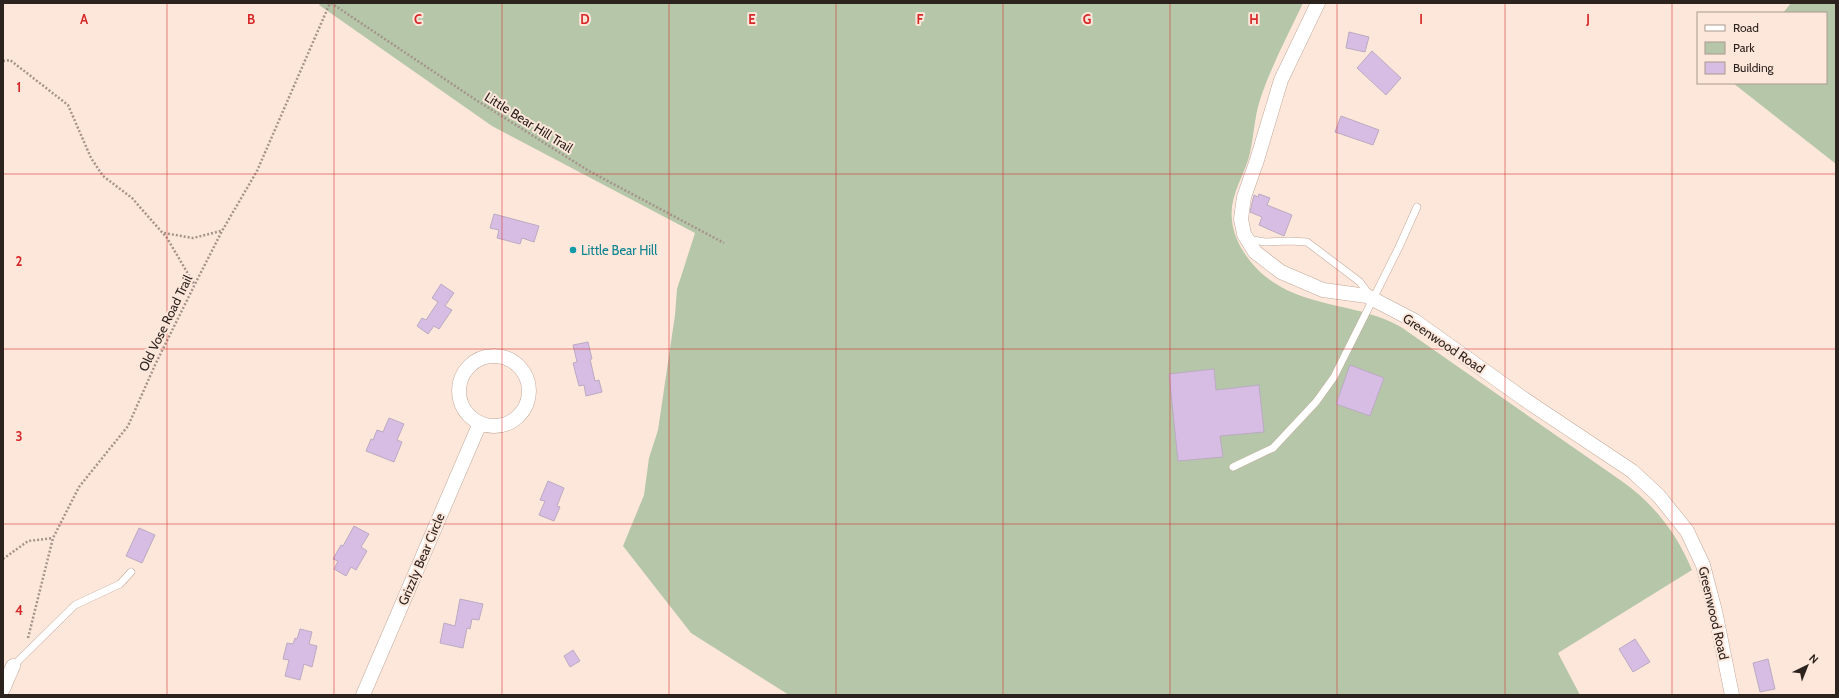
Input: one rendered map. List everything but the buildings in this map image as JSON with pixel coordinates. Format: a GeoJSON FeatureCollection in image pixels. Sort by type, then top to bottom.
{"type":"FeatureCollection","features":[{"type":"Feature","properties":{"kind":"street","name":"Greenwood Road"},"geometry":{"type":"LineString","coordinates":[[1318,3],[1281,80],[1259,153],[1244,196],[1241,219],[1244,234],[1255,252],[1281,272],[1323,290],[1367,296],[1415,322],[1524,399],[1632,471],[1658,494],[1688,531],[1703,565],[1715,611],[1732,695]]}},
{"type":"Feature","properties":{"kind":"street"},"geometry":{"type":"LineString","coordinates":[[495,355],[510,359],[521,368],[528,380],[530,395],[525,409],[520,415],[509,423],[494,426],[480,423],[468,414],[460,401],[459,386],[461,379],[468,366],[481,358],[495,355]]}},
{"type":"Feature","properties":{"kind":"street","name":"Grizzly Bear Circle"},"geometry":{"type":"LineString","coordinates":[[363,695],[480,423]]}},
{"type":"Feature","properties":{"kind":"street"},"geometry":{"type":"LineString","coordinates":[[3,688],[13,666]]}},
{"type":"Feature","properties":{"kind":"lane"},"geometry":{"type":"LineString","coordinates":[[1233,467],[1273,448],[1316,402],[1334,377],[1399,247],[1417,207]]}},
{"type":"Feature","properties":{"kind":"lane"},"geometry":{"type":"LineString","coordinates":[[1247,239],[1265,242],[1307,242],[1360,282],[1372,299]]}},
{"type":"Feature","properties":{"kind":"lane"},"geometry":{"type":"LineString","coordinates":[[13,666],[75,605],[120,584],[131,572]]}},
{"type":"Feature","properties":{"kind":"path","name":"Old Vose Road Trail"},"geometry":{"type":"LineString","coordinates":[[26,642],[53,538],[79,487],[128,426],[155,365],[195,284],[222,231],[257,171],[330,3]]}},
{"type":"Feature","properties":{"kind":"path","name":"Little Bear Hill Trail"},"geometry":{"type":"LineString","coordinates":[[330,3],[476,100],[589,172],[724,243]]}},
{"type":"Feature","properties":{"kind":"path"},"geometry":{"type":"LineString","coordinates":[[3,61],[10,60],[68,105],[91,158],[103,176],[132,198],[163,233],[195,284]]}},
{"type":"Feature","properties":{"kind":"path"},"geometry":{"type":"LineString","coordinates":[[163,233],[193,238],[222,231]]}},
{"type":"Feature","properties":{"kind":"path"},"geometry":{"type":"LineString","coordinates":[[3,559],[28,541],[53,538]]}},
{"type":"Feature","properties":{"kind":"green space"},"geometry":{"type":"Polygon","coordinates":[[[321,3],[1303,3],[1264,87],[1256,114],[1249,157],[1234,195],[1232,220],[1236,238],[1246,255],[1258,270],[1266,277],[1303,297],[1369,314],[1401,327],[1623,482],[1645,500],[1664,521],[1679,544],[1692,570],[1558,653],[1580,695],[789,695],[691,633],[623,546],[644,495],[649,458],[658,430],[675,315],[677,289],[695,233],[492,126],[319,5],[321,3]]]}},
{"type":"Feature","properties":{"kind":"green space"},"geometry":{"type":"Polygon","coordinates":[[[1791,3],[1836,3],[1836,164],[1734,84],[1827,84],[1827,12],[1784,12],[1791,3]]]}},
{"type":"Feature","properties":{"kind":"place","name":"Little Bear Hill"},"geometry":{"type":"Point","coordinates":[573,250]}}]}
